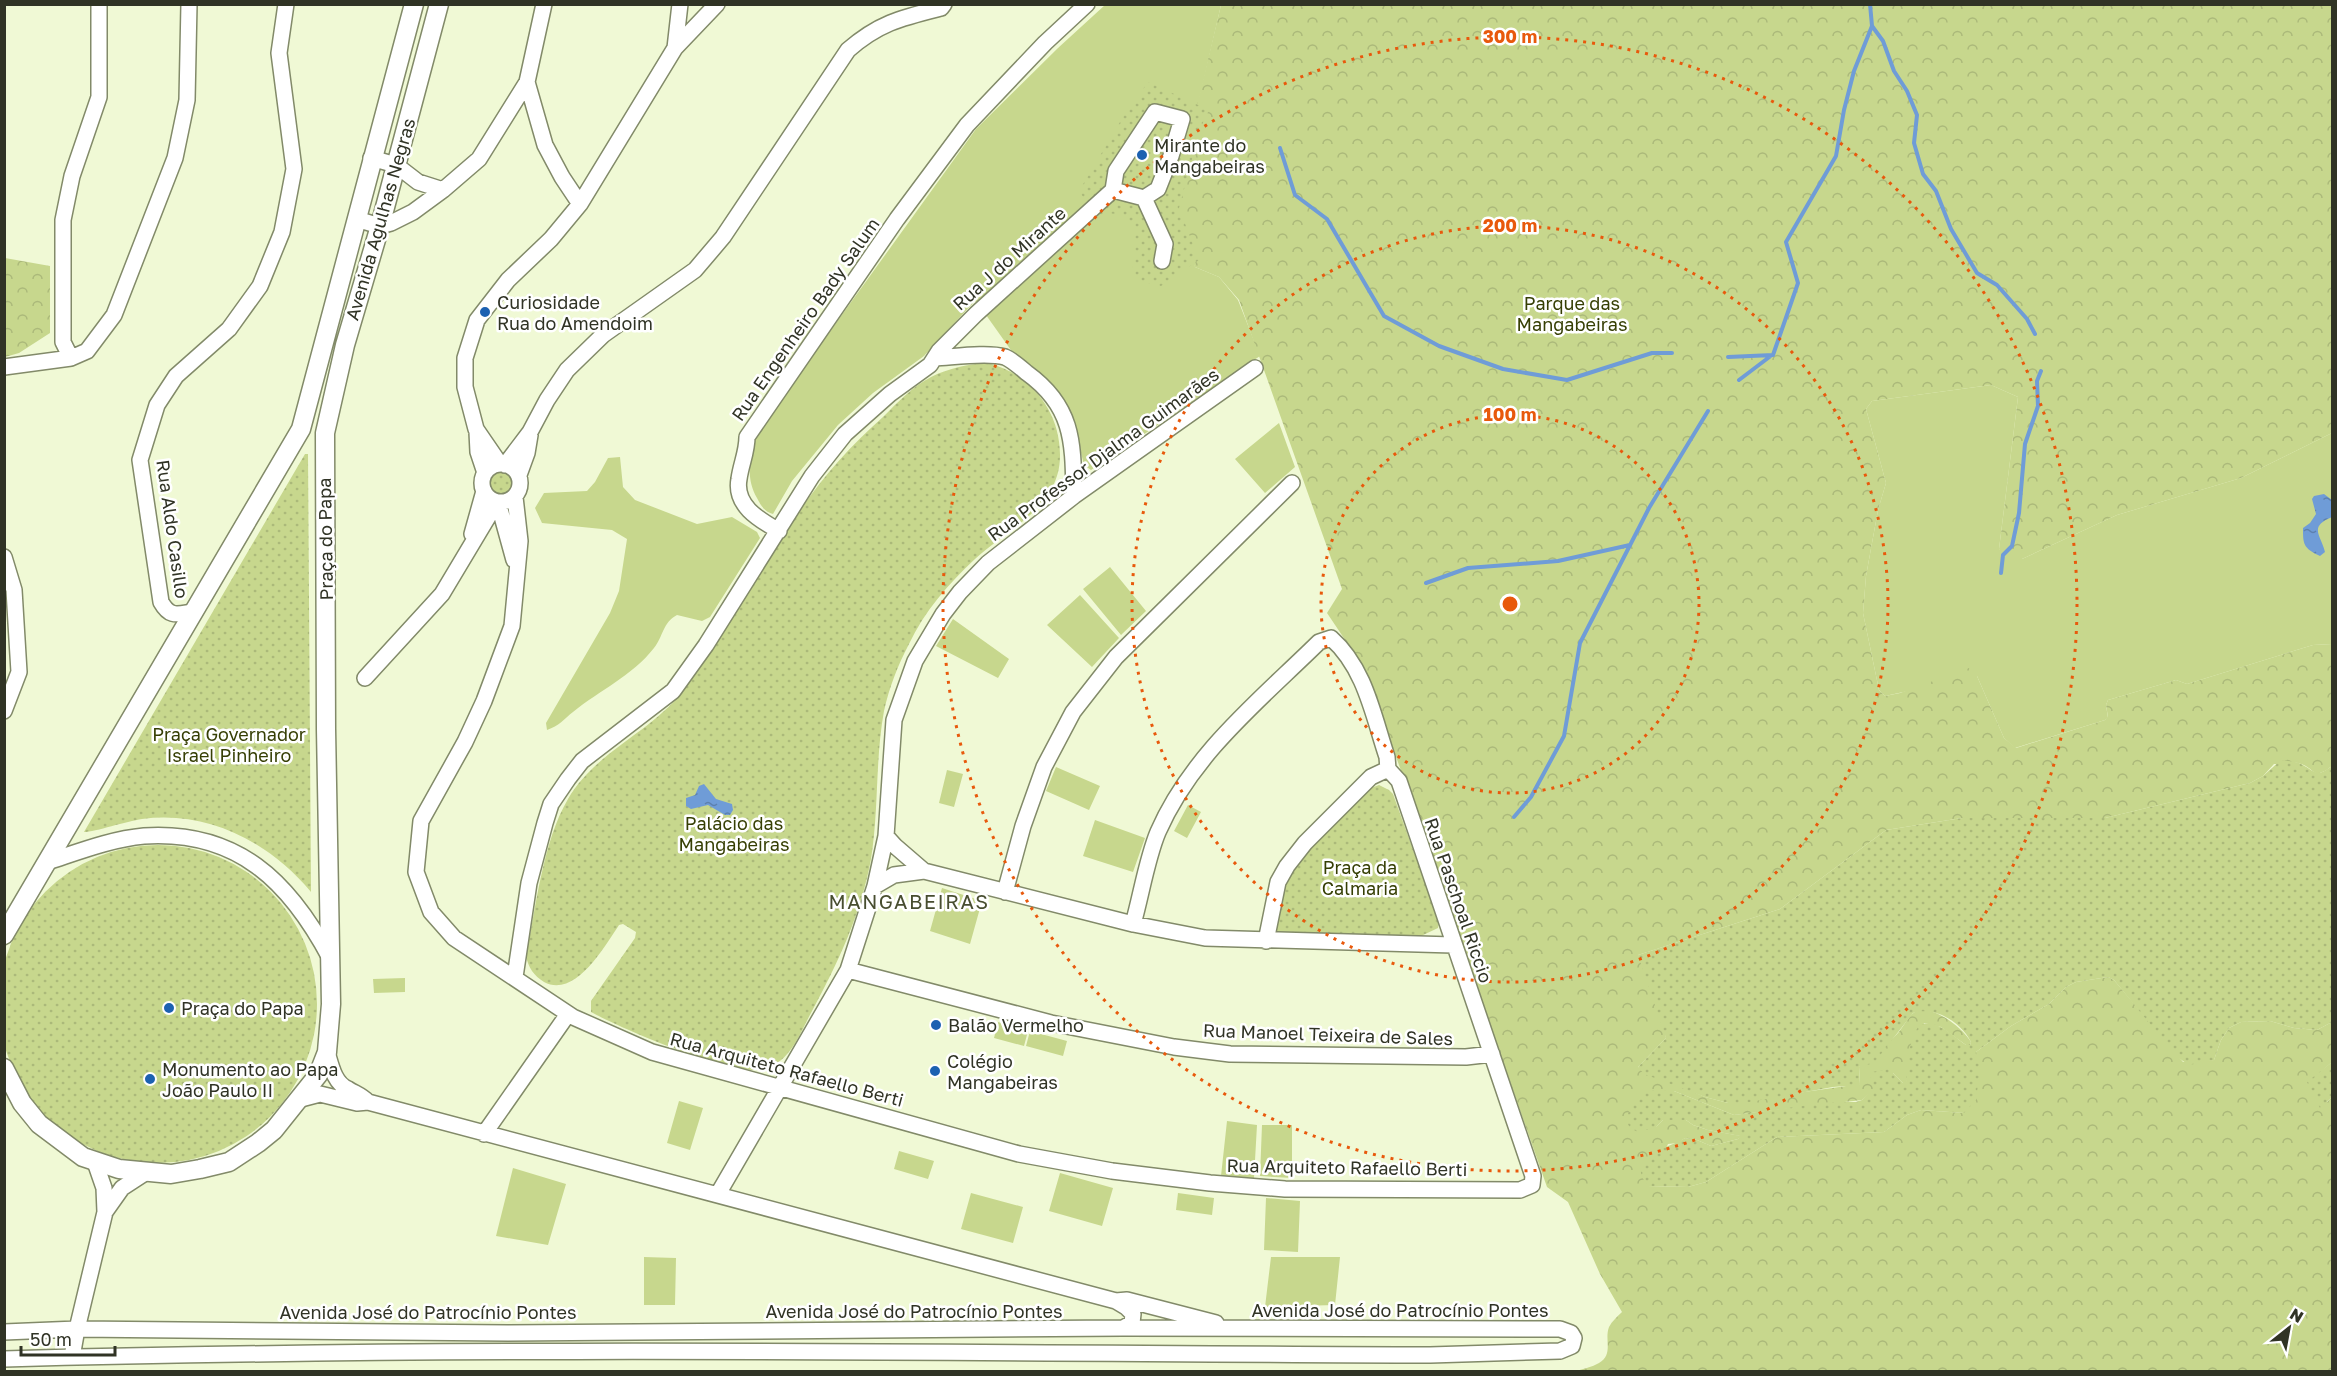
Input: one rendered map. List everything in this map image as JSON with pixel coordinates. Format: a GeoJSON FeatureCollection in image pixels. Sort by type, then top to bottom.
{"type":"FeatureCollection","features":[{"type":"Feature","properties":{"kind":"street"},"geometry":{"type":"LineString","coordinates":[[71,358],[63,342],[63,220],[72,176],[99,97],[99,4]]}},
{"type":"Feature","properties":{"kind":"street"},"geometry":{"type":"LineString","coordinates":[[4,367],[71,358],[87,351],[114,315],[175,158],[187,100],[189,4]]}},
{"type":"Feature","properties":{"kind":"street","name":"Rua Aldo Casillo"},"geometry":{"type":"LineString","coordinates":[[193,612],[174,615],[166,611],[161,602],[140,460],[157,405],[177,376],[229,329],[260,286],[282,232],[294,170],[279,53],[286,4]]}},
{"type":"Feature","properties":{"kind":"street","name":"Avenida Agulhas Negras"},"geometry":{"type":"LineString","coordinates":[[301,429],[371,158],[414,4]]}},
{"type":"Feature","properties":{"kind":"street","name":"Avenida Agulhas Negras"},"geometry":{"type":"LineString","coordinates":[[325,433],[345,345],[380,226],[439,4]]}},
{"type":"Feature","properties":{"kind":"street"},"geometry":{"type":"LineString","coordinates":[[356,219],[380,226],[391,223],[444,190],[479,159],[527,82],[544,4]]}},
{"type":"Feature","properties":{"kind":"street"},"geometry":{"type":"LineString","coordinates":[[675,48],[680,4]]}},
{"type":"Feature","properties":{"kind":"street"},"geometry":{"type":"LineString","coordinates":[[485,473],[478,452],[476,429],[465,387],[465,358],[477,320],[508,280],[551,239],[580,204],[675,48],[717,4]]}},
{"type":"Feature","properties":{"kind":"street"},"geometry":{"type":"LineString","coordinates":[[468,552],[484,491],[485,473],[489,469],[503,465],[530,432],[547,400],[567,370],[603,335],[695,270],[723,237],[848,50],[867,33],[892,21],[940,8],[944,4]]}},
{"type":"Feature","properties":{"kind":"street","name":"Rua Engenheiro Bady Salum"},"geometry":{"type":"LineString","coordinates":[[779,531],[755,517],[745,506],[740,494],[738,481],[747,449],[747,437],[897,219],[967,125],[1045,43],[1087,4]]}},
{"type":"Feature","properties":{"kind":"street"},"geometry":{"type":"LineString","coordinates":[[527,82],[545,145],[580,204]]}},
{"type":"Feature","properties":{"kind":"street"},"geometry":{"type":"LineString","coordinates":[[1155,112],[1182,119],[1158,189],[1144,198],[1113,190],[1116,171],[1155,112]]}},
{"type":"Feature","properties":{"kind":"street"},"geometry":{"type":"LineString","coordinates":[[371,158],[396,165],[418,182],[444,190]]}},
{"type":"Feature","properties":{"kind":"street"},"geometry":{"type":"LineString","coordinates":[[412,212],[418,182]]}},
{"type":"Feature","properties":{"kind":"street","name":"Rua J do Mirante"},"geometry":{"type":"LineString","coordinates":[[779,531],[812,476],[845,435],[890,394],[935,358],[939,351],[981,309],[1113,190]]}},
{"type":"Feature","properties":{"kind":"street"},"geometry":{"type":"LineString","coordinates":[[1144,198],[1165,244],[1162,261]]}},
{"type":"Feature","properties":{"kind":"street"},"geometry":{"type":"LineString","coordinates":[[935,358],[972,355],[1005,357],[1043,385],[1057,402],[1070,431],[1074,496]]}},
{"type":"Feature","properties":{"kind":"street","name":"Rua Professor Djalma Guimarães"},"geometry":{"type":"LineString","coordinates":[[718,1194],[848,970],[875,886],[886,836],[894,720],[915,661],[943,614],[988,563],[1074,496],[1255,368]]}},
{"type":"Feature","properties":{"kind":"street"},"geometry":{"type":"LineString","coordinates":[[4,935],[301,429],[325,433]]}},
{"type":"Feature","properties":{"kind":"street"},"geometry":{"type":"LineString","coordinates":[[476,429],[503,465],[516,470],[519,475]]}},
{"type":"Feature","properties":{"kind":"street"},"geometry":{"type":"LineString","coordinates":[[484,491],[487,497],[498,502],[505,502],[515,497],[520,487],[519,475],[527,453],[530,432]]}},
{"type":"Feature","properties":{"kind":"street","name":"Praça do Papa"},"geometry":{"type":"LineString","coordinates":[[4,1068],[22,1103],[39,1124],[57,1139],[95,1162],[119,1169],[171,1174],[229,1162],[274,1130],[318,1075],[327,1052],[331,1004],[326,718],[325,433]]}},
{"type":"Feature","properties":{"kind":"street"},"geometry":{"type":"LineString","coordinates":[[1005,892],[1023,826],[1044,767],[1073,712],[1116,657],[1292,483]]}},
{"type":"Feature","properties":{"kind":"street","name":"Rua Arquiteto Rafaello Berti"},"geometry":{"type":"LineString","coordinates":[[515,497],[520,527],[512,626],[465,742],[421,821],[416,872],[431,912],[454,938],[568,1014],[652,1052],[1019,1154],[1112,1171],[1285,1189],[1520,1190],[1532,1185]]}},
{"type":"Feature","properties":{"kind":"street"},"geometry":{"type":"LineString","coordinates":[[365,678],[442,594],[498,502]]}},
{"type":"Feature","properties":{"kind":"street","name":"Rua Arquiteto Rafaello Berti"},"geometry":{"type":"LineString","coordinates":[[498,502],[518,572]]}},
{"type":"Feature","properties":{"kind":"street"},"geometry":{"type":"LineString","coordinates":[[515,977],[530,883],[551,804],[582,761],[673,691],[706,645],[779,531]]}},
{"type":"Feature","properties":{"kind":"street"},"geometry":{"type":"LineString","coordinates":[[4,557],[14,590],[19,672],[4,711]]}},
{"type":"Feature","properties":{"kind":"street","name":"Rua Paschoal Riccio"},"geometry":{"type":"LineString","coordinates":[[1133,924],[1157,835],[1168,810],[1191,773],[1220,740],[1319,642],[1331,638],[1345,650],[1358,669],[1388,757],[1388,769],[1399,781],[1492,1054],[1533,1176],[1532,1185]]}},
{"type":"Feature","properties":{"kind":"street"},"geometry":{"type":"LineString","coordinates":[[1266,941],[1278,882],[1287,866],[1305,843],[1371,777],[1388,769]]}},
{"type":"Feature","properties":{"kind":"street"},"geometry":{"type":"LineString","coordinates":[[47,862],[112,842],[142,836],[199,840],[224,847],[246,858],[290,896],[314,927],[330,958]]}},
{"type":"Feature","properties":{"kind":"street"},"geometry":{"type":"LineString","coordinates":[[886,836],[924,871]]}},
{"type":"Feature","properties":{"kind":"street"},"geometry":{"type":"LineString","coordinates":[[875,886],[894,875],[924,871],[1133,924],[1205,938],[1453,945]]}},
{"type":"Feature","properties":{"kind":"street","name":"Rua Manoel Teixeira de Sales"},"geometry":{"type":"LineString","coordinates":[[848,970],[1051,1023],[1174,1047],[1219,1053],[1466,1057],[1492,1054]]}},
{"type":"Feature","properties":{"kind":"street"},"geometry":{"type":"LineString","coordinates":[[484,1134],[568,1014]]}},
{"type":"Feature","properties":{"kind":"street"},"geometry":{"type":"LineString","coordinates":[[327,1052],[338,1081],[346,1089],[361,1094],[368,1102]]}},
{"type":"Feature","properties":{"kind":"street"},"geometry":{"type":"LineString","coordinates":[[301,1099],[320,1094],[357,1103],[368,1102],[1116,1301],[1132,1314],[1132,1323],[1123,1328]]}},
{"type":"Feature","properties":{"kind":"street"},"geometry":{"type":"LineString","coordinates":[[72,1357],[105,1212],[104,1188],[95,1162]]}},
{"type":"Feature","properties":{"kind":"street"},"geometry":{"type":"LineString","coordinates":[[105,1212],[122,1188],[145,1173]]}},
{"type":"Feature","properties":{"kind":"street"},"geometry":{"type":"LineString","coordinates":[[1116,1301],[1127,1300],[1238,1329]]}},
{"type":"Feature","properties":{"kind":"street","name":"Avenida José do Patrocínio Pontes"},"geometry":{"type":"LineString","coordinates":[[4,1332],[77,1329],[520,1333],[1123,1328],[1560,1329],[1571,1332],[1574,1338],[1572,1346],[1560,1351],[1430,1355],[474,1352],[230,1353],[4,1359]]}},
{"type":"Feature","properties":{"kind":"green space"},"geometry":{"type":"Polygon","coordinates":[[[1105,5],[1221,5],[1182,174],[1195,267],[1219,277],[1238,300],[1260,356],[1091,470],[1084,465],[1074,424],[1063,398],[1055,387],[1013,353],[986,315],[981,301],[974,302],[924,356],[873,393],[838,425],[792,481],[773,514],[768,512],[760,504],[753,490],[750,472],[751,453],[761,427],[976,129],[1105,5]]]}},
{"type":"Feature","properties":{"kind":"green space","name":"Parque das Mangabeiras"},"geometry":{"type":"Polygon","coordinates":[[[1221,5],[2332,5],[2332,433],[2241,478],[2117,515],[2022,559],[2011,560],[1999,549],[2018,397],[1991,385],[1872,401],[1866,409],[1886,483],[1878,510],[1866,576],[1863,613],[1879,690],[1885,696],[1900,693],[1969,668],[1977,676],[2004,738],[2016,748],[2105,720],[2108,717],[2106,705],[2108,700],[2176,680],[2187,684],[2313,645],[2332,644],[2332,766],[2317,773],[2298,763],[2274,764],[2263,776],[2250,783],[2105,818],[1962,818],[1886,830],[1780,909],[1638,955],[1654,975],[1666,1038],[1638,1067],[1705,1097],[1728,1103],[1860,1084],[1859,1067],[1900,1031],[1912,1014],[1919,1011],[1927,1010],[1945,1018],[1961,1030],[1971,1042],[1970,1045],[1966,1045],[1941,1027],[1924,1023],[1906,1083],[1903,1083],[1893,1073],[1862,1100],[1734,1115],[1674,1091],[1656,1127],[1663,1120],[1686,1120],[1708,1130],[1741,1136],[1738,1139],[1711,1146],[1685,1138],[1678,1143],[1668,1144],[1648,1186],[1688,1187],[1706,1182],[1777,1137],[1884,1132],[1907,1115],[1921,1110],[1964,1113],[1976,1052],[2011,1026],[2049,1004],[2066,987],[2076,982],[2108,977],[2114,980],[2183,1062],[2214,1060],[2221,1040],[2229,1028],[2241,1022],[2270,1021],[2294,1028],[2317,1030],[2332,1022],[2332,1062],[2308,1083],[2327,1102],[2332,1097],[2332,1371],[1576,1371],[1593,1366],[1604,1359],[1609,1327],[1622,1312],[1600,1274],[1568,1202],[1547,1187],[1366,671],[1327,613],[1342,589],[1239,300],[1219,277],[1195,267],[1173,206],[1221,5]]]}},
{"type":"Feature","properties":{"kind":"green space"},"geometry":{"type":"Polygon","coordinates":[[[1148,82],[1209,110],[1200,129],[1179,208],[1199,260],[1161,286],[1142,282],[1133,275],[1134,240],[1130,221],[1112,213],[1096,215],[1079,191],[1123,117],[1148,82]]]}},
{"type":"Feature","properties":{"kind":"green space"},"geometry":{"type":"Polygon","coordinates":[[[5,258],[50,266],[50,333],[19,353],[5,357],[5,258]]]}},
{"type":"Feature","properties":{"kind":"green space","name":"Palácio das Mangabeiras"},"geometry":{"type":"Polygon","coordinates":[[[988,363],[1018,376],[1030,386],[1049,410],[1059,440],[1060,457],[1057,475],[1051,490],[1041,504],[975,559],[947,588],[922,621],[901,660],[891,685],[881,729],[875,822],[867,879],[855,919],[839,956],[794,1045],[782,1060],[774,1065],[765,1069],[750,1070],[678,1050],[591,1012],[591,1001],[635,938],[636,932],[623,924],[619,925],[597,957],[578,977],[567,983],[556,985],[540,980],[532,971],[526,956],[537,896],[552,834],[568,799],[580,782],[608,755],[655,719],[683,691],[699,670],[806,502],[836,464],[859,440],[924,381],[966,365],[988,363]]]}},
{"type":"Feature","properties":{"kind":"green space"},"geometry":{"type":"Polygon","coordinates":[[[1991,385],[2018,397],[1999,549],[2022,559],[2117,515],[2241,478],[2332,433],[2332,644],[2313,645],[2187,684],[2176,680],[2108,700],[2106,705],[2108,718],[2105,720],[2015,748],[2004,738],[1977,676],[1885,696],[1879,690],[1863,613],[1866,576],[1878,510],[1886,483],[1866,409],[1872,401],[1991,385]]]}},
{"type":"Feature","properties":{"kind":"green space"},"geometry":{"type":"Polygon","coordinates":[[[1279,423],[1295,467],[1265,493],[1235,459],[1279,423]]]}},
{"type":"Feature","properties":{"kind":"green space","name":"Praça Governador Israel Pinheiro"},"geometry":{"type":"Polygon","coordinates":[[[305,454],[308,454],[311,892],[295,874],[257,845],[236,833],[213,825],[190,820],[142,819],[84,832],[305,454]]]}},
{"type":"Feature","properties":{"kind":"green space"},"geometry":{"type":"Polygon","coordinates":[[[620,457],[623,487],[635,500],[697,524],[732,517],[757,532],[760,538],[710,617],[702,621],[677,615],[672,618],[654,648],[636,667],[547,730],[546,723],[610,613],[619,591],[627,539],[612,530],[542,523],[535,508],[544,493],[587,491],[595,482],[608,458],[620,457]]]}},
{"type":"Feature","properties":{"kind":"green space"},"geometry":{"type":"Polygon","coordinates":[[[501,469],[511,473],[515,483],[511,493],[501,497],[491,493],[487,483],[491,473],[501,469]]]}},
{"type":"Feature","properties":{"kind":"green space"},"geometry":{"type":"Polygon","coordinates":[[[1110,567],[1146,611],[1121,635],[1083,589],[1110,567]]]}},
{"type":"Feature","properties":{"kind":"green space"},"geometry":{"type":"Polygon","coordinates":[[[1080,595],[1119,638],[1092,667],[1047,625],[1080,595]]]}},
{"type":"Feature","properties":{"kind":"green space"},"geometry":{"type":"Polygon","coordinates":[[[953,619],[1009,659],[998,678],[936,646],[953,619]]]}},
{"type":"Feature","properties":{"kind":"green space"},"geometry":{"type":"Polygon","coordinates":[[[2281,760],[2299,763],[2319,773],[2332,766],[2332,1022],[2317,1030],[2294,1028],[2270,1021],[2241,1022],[2229,1028],[2221,1040],[2214,1060],[2189,1065],[2177,1057],[2114,980],[2108,977],[2076,982],[2066,987],[2049,1004],[2011,1026],[1976,1052],[1981,1061],[1976,1100],[1964,1113],[1921,1110],[1907,1115],[1884,1132],[1777,1137],[1706,1182],[1688,1187],[1648,1186],[1642,1176],[1641,1167],[1652,1154],[1685,1138],[1711,1146],[1738,1139],[1740,1136],[1708,1130],[1686,1120],[1663,1120],[1656,1127],[1638,1132],[1630,1128],[1626,1120],[1631,1105],[1639,1094],[1648,1090],[1674,1091],[1734,1115],[1832,1102],[1856,1102],[1862,1100],[1874,1088],[1870,1081],[1872,1072],[1889,1069],[1903,1083],[1906,1083],[1912,1039],[1919,1025],[1932,1024],[1950,1033],[1966,1045],[1970,1045],[1971,1042],[1961,1028],[1946,1017],[1921,1011],[1913,1013],[1874,1063],[1859,1067],[1860,1084],[1854,1089],[1845,1086],[1833,1087],[1744,1103],[1728,1103],[1705,1097],[1644,1074],[1638,1067],[1666,1038],[1638,955],[1780,909],[1886,830],[1962,818],[2105,818],[2250,783],[2263,776],[2281,760]]]}},
{"type":"Feature","properties":{"kind":"green space"},"geometry":{"type":"Polygon","coordinates":[[[1056,767],[1100,786],[1089,810],[1046,791],[1056,767]]]}},
{"type":"Feature","properties":{"kind":"green space"},"geometry":{"type":"Polygon","coordinates":[[[947,770],[963,774],[954,807],[939,803],[947,770]]]}},
{"type":"Feature","properties":{"kind":"green space","name":"Praça da Calmaria"},"geometry":{"type":"Polygon","coordinates":[[[1379,785],[1393,794],[1439,922],[1438,928],[1421,936],[1281,934],[1277,931],[1273,918],[1290,873],[1311,845],[1371,788],[1379,785]]]}},
{"type":"Feature","properties":{"kind":"green space"},"geometry":{"type":"Polygon","coordinates":[[[1188,805],[1201,812],[1187,838],[1174,831],[1188,805]]]}},
{"type":"Feature","properties":{"kind":"green space"},"geometry":{"type":"Polygon","coordinates":[[[1095,820],[1145,838],[1133,872],[1083,856],[1095,820]]]}},
{"type":"Feature","properties":{"kind":"green space"},"geometry":{"type":"Polygon","coordinates":[[[158,845],[189,848],[219,857],[259,881],[281,903],[305,943],[314,973],[317,1004],[314,1035],[305,1065],[281,1105],[259,1127],[219,1151],[189,1160],[158,1163],[127,1160],[97,1151],[57,1127],[35,1105],[11,1065],[2,1035],[-1,1004],[2,973],[11,943],[35,903],[57,881],[97,857],[127,848],[158,845]]]}},
{"type":"Feature","properties":{"kind":"green space"},"geometry":{"type":"Polygon","coordinates":[[[942,888],[982,901],[970,944],[930,931],[942,888]]]}},
{"type":"Feature","properties":{"kind":"green space"},"geometry":{"type":"Polygon","coordinates":[[[405,978],[405,992],[374,993],[373,979],[405,978]]]}},
{"type":"Feature","properties":{"kind":"green space"},"geometry":{"type":"Polygon","coordinates":[[[998,1022],[1028,1031],[1024,1046],[994,1038],[998,1022]]]}},
{"type":"Feature","properties":{"kind":"green space"},"geometry":{"type":"Polygon","coordinates":[[[1030,1031],[1067,1041],[1063,1056],[1026,1046],[1030,1031]]]}},
{"type":"Feature","properties":{"kind":"green space"},"geometry":{"type":"Polygon","coordinates":[[[2332,1062],[2332,1097],[2320,1108],[2307,1082],[2332,1062]]]}},
{"type":"Feature","properties":{"kind":"green space"},"geometry":{"type":"Polygon","coordinates":[[[679,1101],[703,1108],[690,1150],[667,1143],[679,1101]]]}},
{"type":"Feature","properties":{"kind":"green space"},"geometry":{"type":"Polygon","coordinates":[[[1227,1121],[1257,1125],[1254,1178],[1221,1176],[1227,1121]]]}},
{"type":"Feature","properties":{"kind":"green space"},"geometry":{"type":"Polygon","coordinates":[[[1262,1125],[1292,1125],[1292,1178],[1260,1176],[1262,1125]]]}},
{"type":"Feature","properties":{"kind":"green space"},"geometry":{"type":"Polygon","coordinates":[[[899,1151],[934,1161],[928,1179],[894,1169],[899,1151]]]}},
{"type":"Feature","properties":{"kind":"green space"},"geometry":{"type":"Polygon","coordinates":[[[513,1168],[566,1184],[548,1245],[496,1236],[513,1168]]]}},
{"type":"Feature","properties":{"kind":"green space"},"geometry":{"type":"Polygon","coordinates":[[[1060,1173],[1113,1188],[1102,1226],[1049,1211],[1060,1173]]]}},
{"type":"Feature","properties":{"kind":"green space"},"geometry":{"type":"Polygon","coordinates":[[[971,1193],[1023,1207],[1013,1243],[961,1229],[971,1193]]]}},
{"type":"Feature","properties":{"kind":"green space"},"geometry":{"type":"Polygon","coordinates":[[[1178,1193],[1214,1198],[1212,1215],[1176,1210],[1178,1193]]]}},
{"type":"Feature","properties":{"kind":"green space"},"geometry":{"type":"Polygon","coordinates":[[[1266,1198],[1300,1201],[1298,1252],[1264,1250],[1266,1198]]]}},
{"type":"Feature","properties":{"kind":"green space"},"geometry":{"type":"Polygon","coordinates":[[[644,1257],[676,1258],[675,1305],[644,1305],[644,1257]]]}},
{"type":"Feature","properties":{"kind":"green space"},"geometry":{"type":"Polygon","coordinates":[[[1271,1257],[1340,1257],[1335,1305],[1265,1307],[1271,1257]]]}},
{"type":"Feature","properties":{"kind":"water"},"geometry":{"type":"Polygon","coordinates":[[[2324,494],[2332,500],[2332,517],[2320,524],[2318,528],[2325,552],[2320,556],[2305,545],[2303,528],[2316,514],[2312,499],[2314,496],[2324,494]]]}},
{"type":"Feature","properties":{"kind":"water"},"geometry":{"type":"Polygon","coordinates":[[[704,784],[716,799],[732,804],[733,810],[730,815],[725,815],[708,805],[691,809],[686,806],[686,798],[695,795],[699,786],[704,784]]]}},
{"type":"Feature","properties":{"kind":"waterway"},"geometry":{"type":"LineString","coordinates":[[1870,4],[1872,26],[1883,41],[1894,71],[1907,91],[1917,115],[1914,143],[1923,174],[1936,191],[1951,229],[1977,273],[1997,285],[2027,319],[2035,334]]}},
{"type":"Feature","properties":{"kind":"waterway"},"geometry":{"type":"LineString","coordinates":[[1728,357],[1773,355],[1798,283],[1786,242],[1836,156],[1854,71],[1872,26]]}},
{"type":"Feature","properties":{"kind":"waterway"},"geometry":{"type":"LineString","coordinates":[[1280,148],[1295,195],[1327,219],[1384,316],[1439,346],[1503,369],[1567,380],[1652,353],[1672,353]]}},
{"type":"Feature","properties":{"kind":"waterway"},"geometry":{"type":"LineString","coordinates":[[1739,380],[1772,355]]}},
{"type":"Feature","properties":{"kind":"waterway"},"geometry":{"type":"LineString","coordinates":[[2001,573],[2003,555],[2012,546],[2019,513],[2025,444],[2038,406],[2037,381],[2041,371]]}},
{"type":"Feature","properties":{"kind":"waterway"},"geometry":{"type":"LineString","coordinates":[[1514,817],[1531,797],[1564,736],[1580,643],[1649,508],[1708,411]]}},
{"type":"Feature","properties":{"kind":"waterway"},"geometry":{"type":"LineString","coordinates":[[1426,583],[1468,568],[1558,561],[1630,545]]}},
{"type":"Feature","properties":{"kind":"place","name":"Mirante do Mangabeiras"},"geometry":{"type":"Point","coordinates":[1142,155]}},
{"type":"Feature","properties":{"kind":"place","name":"Curiosidade Rua do Amendoim"},"geometry":{"type":"Point","coordinates":[485,312]}},
{"type":"Feature","properties":{"kind":"place","name":"Praça do Papa"},"geometry":{"type":"Point","coordinates":[169,1008]}},
{"type":"Feature","properties":{"kind":"place","name":"Balão Vermelho"},"geometry":{"type":"Point","coordinates":[936,1025]}},
{"type":"Feature","properties":{"kind":"place","name":"Colégio Mangabeiras"},"geometry":{"type":"Point","coordinates":[935,1071]}},
{"type":"Feature","properties":{"kind":"place","name":"Monumento ao Papa João Paulo II"},"geometry":{"type":"Point","coordinates":[150,1079]}},
{"type":"Feature","properties":{"kind":"district","name":"MANGABEIRAS"},"geometry":{"type":"Point","coordinates":[909,901]}}]}
